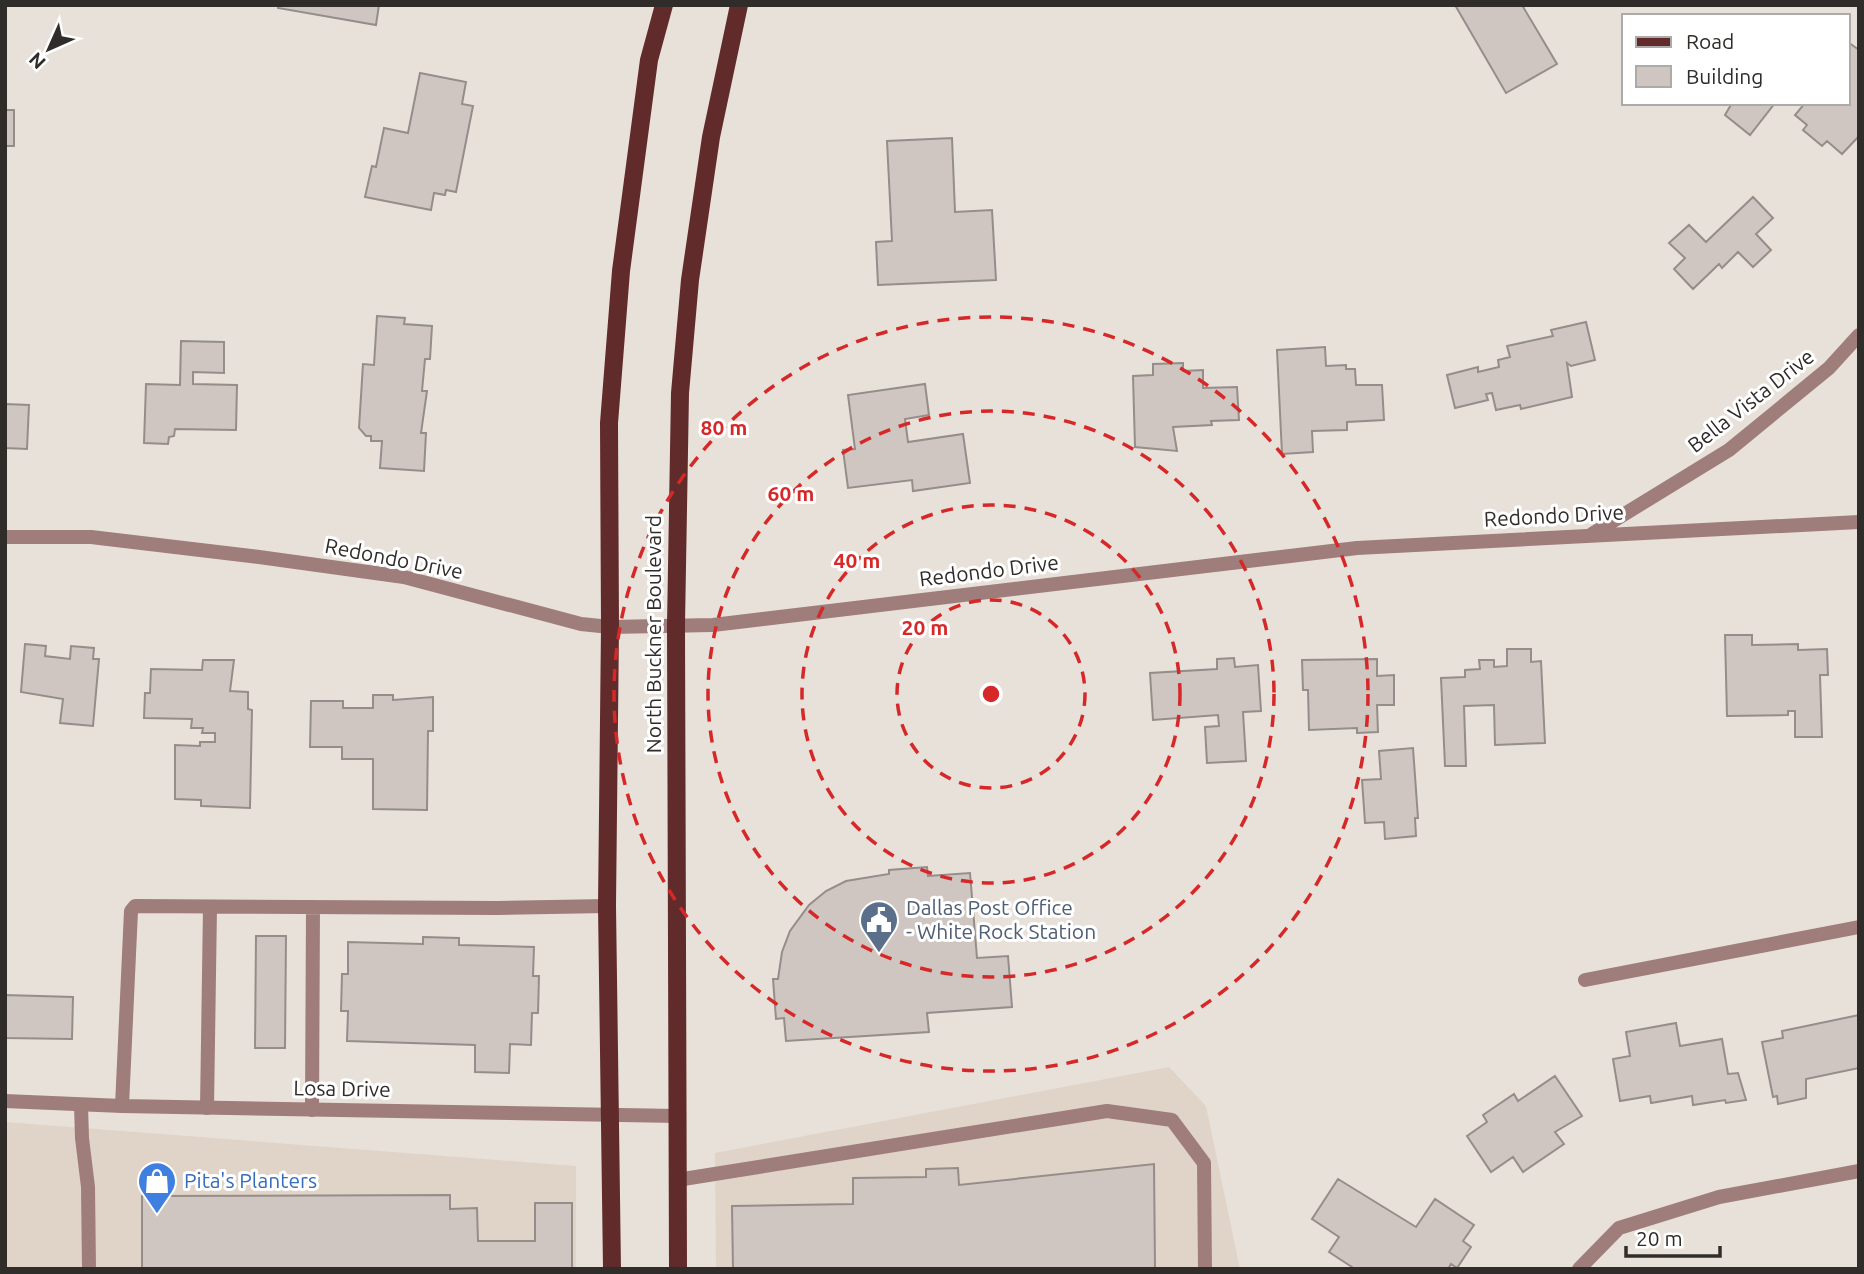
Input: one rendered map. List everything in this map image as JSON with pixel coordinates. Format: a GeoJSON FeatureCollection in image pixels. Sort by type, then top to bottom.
{"type":"FeatureCollection","features":[{"type":"Feature","properties":{"kind":"main road","name":"North Buckner Boulevard"},"geometry":{"type":"LineString","coordinates":[[612,1269],[607,906],[609,423],[621,271],[649,60],[664,5]]}},
{"type":"Feature","properties":{"kind":"main road","name":"North Buckner Boulevard"},"geometry":{"type":"LineString","coordinates":[[678,1269],[676,625],[680,393],[690,280],[711,137],[740,5]]}},
{"type":"Feature","properties":{"kind":"street","name":"Bella Vista Drive"},"geometry":{"type":"LineString","coordinates":[[1590,535],[1729,450],[1829,368],[1859,335]]}},
{"type":"Feature","properties":{"kind":"street","name":"Redondo Drive"},"geometry":{"type":"LineString","coordinates":[[5,537],[91,537],[404,577],[581,624],[610,627],[713,625],[1356,548],[1859,522]]}},
{"type":"Feature","properties":{"kind":"street"},"geometry":{"type":"LineString","coordinates":[[122,1106],[131,911],[135,906],[607,906]]}},
{"type":"Feature","properties":{"kind":"street"},"geometry":{"type":"LineString","coordinates":[[208,1108],[210,907]]}},
{"type":"Feature","properties":{"kind":"street"},"geometry":{"type":"LineString","coordinates":[[312,1110],[313,907]]}},
{"type":"Feature","properties":{"kind":"street"},"geometry":{"type":"LineString","coordinates":[[1585,981],[1859,927]]}},
{"type":"Feature","properties":{"kind":"street","name":"Losa Drive"},"geometry":{"type":"LineString","coordinates":[[5,1101],[208,1108],[677,1116]]}},
{"type":"Feature","properties":{"kind":"street"},"geometry":{"type":"LineString","coordinates":[[81,1105],[88,1187],[89,1269]]}},
{"type":"Feature","properties":{"kind":"street"},"geometry":{"type":"LineString","coordinates":[[677,1180],[1107,1111],[1172,1120],[1204,1163],[1205,1269]]}},
{"type":"Feature","properties":{"kind":"street"},"geometry":{"type":"LineString","coordinates":[[1578,1269],[1619,1228],[1719,1197],[1859,1171]]}},
{"type":"Feature","properties":{"kind":"shaded area"},"geometry":{"type":"Polygon","coordinates":[[[1169,1067],[1206,1106],[1240,1269],[716,1269],[715,1153],[1169,1067]]]}},
{"type":"Feature","properties":{"kind":"shaded area"},"geometry":{"type":"Polygon","coordinates":[[[5,1122],[576,1166],[576,1269],[5,1269],[5,1122]]]}},
{"type":"Feature","properties":{"kind":"building"},"geometry":{"type":"Polygon","coordinates":[[[278,5],[379,5],[376,25],[278,8],[278,5]]]}},
{"type":"Feature","properties":{"kind":"building"},"geometry":{"type":"Polygon","coordinates":[[[1455,5],[1522,5],[1557,64],[1506,93],[1455,5]]]}},
{"type":"Feature","properties":{"kind":"building"},"geometry":{"type":"Polygon","coordinates":[[[1850,43],[1859,50],[1859,136],[1842,154],[1827,141],[1822,146],[1803,130],[1807,125],[1795,115],[1803,105],[1850,105],[1850,43]]]}},
{"type":"Feature","properties":{"kind":"building"},"geometry":{"type":"Polygon","coordinates":[[[420,73],[466,82],[462,104],[473,106],[456,192],[446,190],[445,195],[434,193],[431,210],[365,197],[372,166],[376,167],[384,128],[408,133],[420,73]]]}},
{"type":"Feature","properties":{"kind":"building"},"geometry":{"type":"Polygon","coordinates":[[[1731,105],[1773,105],[1750,135],[1725,115],[1731,105]]]}},
{"type":"Feature","properties":{"kind":"building"},"geometry":{"type":"Polygon","coordinates":[[[5,110],[14,110],[14,146],[5,146],[5,110]]]}},
{"type":"Feature","properties":{"kind":"building"},"geometry":{"type":"Polygon","coordinates":[[[952,138],[955,212],[992,210],[996,280],[878,285],[876,242],[892,241],[887,141],[952,138]]]}},
{"type":"Feature","properties":{"kind":"building"},"geometry":{"type":"Polygon","coordinates":[[[1753,197],[1773,218],[1756,234],[1771,250],[1753,267],[1738,252],[1722,268],[1719,264],[1693,289],[1674,269],[1685,258],[1669,243],[1689,225],[1706,242],[1753,197]]]}},
{"type":"Feature","properties":{"kind":"building"},"geometry":{"type":"Polygon","coordinates":[[[377,316],[405,318],[404,324],[432,326],[430,359],[425,359],[422,391],[427,391],[421,433],[426,433],[424,471],[380,468],[382,441],[371,441],[371,436],[366,436],[359,428],[363,364],[374,365],[377,316]]]}},
{"type":"Feature","properties":{"kind":"building"},"geometry":{"type":"Polygon","coordinates":[[[1586,322],[1595,360],[1571,366],[1567,363],[1572,397],[1521,409],[1520,405],[1496,410],[1492,393],[1486,394],[1488,400],[1455,408],[1447,375],[1478,367],[1478,372],[1499,367],[1498,360],[1510,357],[1507,346],[1553,336],[1551,330],[1586,322]]]}},
{"type":"Feature","properties":{"kind":"building"},"geometry":{"type":"Polygon","coordinates":[[[181,341],[224,342],[224,373],[193,372],[193,384],[237,385],[236,430],[175,429],[168,444],[144,443],[146,384],[180,385],[181,341]]]}},
{"type":"Feature","properties":{"kind":"building"},"geometry":{"type":"Polygon","coordinates":[[[1325,347],[1326,366],[1346,365],[1346,369],[1355,369],[1356,385],[1382,385],[1384,420],[1347,422],[1347,430],[1312,431],[1313,452],[1282,454],[1277,350],[1325,347]]]}},
{"type":"Feature","properties":{"kind":"building"},"geometry":{"type":"Polygon","coordinates":[[[1183,363],[1183,371],[1203,370],[1203,388],[1237,387],[1239,420],[1211,421],[1212,425],[1173,427],[1177,451],[1135,447],[1133,376],[1153,375],[1153,364],[1183,363]]]}},
{"type":"Feature","properties":{"kind":"building"},"geometry":{"type":"Polygon","coordinates":[[[925,384],[929,415],[905,419],[908,442],[963,434],[970,483],[913,491],[912,480],[848,488],[843,450],[855,449],[848,395],[925,384]]]}},
{"type":"Feature","properties":{"kind":"building"},"geometry":{"type":"Polygon","coordinates":[[[5,404],[29,405],[27,449],[5,448],[5,404]]]}},
{"type":"Feature","properties":{"kind":"building"},"geometry":{"type":"Polygon","coordinates":[[[1725,635],[1752,635],[1752,645],[1798,644],[1798,650],[1827,649],[1828,675],[1820,675],[1822,737],[1795,737],[1795,711],[1788,711],[1788,715],[1727,716],[1725,635]]]}},
{"type":"Feature","properties":{"kind":"building"},"geometry":{"type":"Polygon","coordinates":[[[25,644],[46,646],[45,656],[70,659],[71,646],[94,648],[93,659],[99,659],[93,726],[60,723],[63,699],[21,692],[25,644]]]}},
{"type":"Feature","properties":{"kind":"building"},"geometry":{"type":"Polygon","coordinates":[[[1507,649],[1531,649],[1531,662],[1541,661],[1545,743],[1495,745],[1494,705],[1464,706],[1466,766],[1445,766],[1441,678],[1465,677],[1465,670],[1480,669],[1479,660],[1494,660],[1494,667],[1507,666],[1507,649]]]}},
{"type":"Feature","properties":{"kind":"building"},"geometry":{"type":"Polygon","coordinates":[[[1234,658],[1235,667],[1258,665],[1261,711],[1243,712],[1246,761],[1207,763],[1205,727],[1219,726],[1218,715],[1153,720],[1150,673],[1217,669],[1217,659],[1234,658]]]}},
{"type":"Feature","properties":{"kind":"building"},"geometry":{"type":"Polygon","coordinates":[[[1377,659],[1377,676],[1394,675],[1394,705],[1377,705],[1378,732],[1357,733],[1357,728],[1309,730],[1308,690],[1303,690],[1302,660],[1377,659]]]}},
{"type":"Feature","properties":{"kind":"building"},"geometry":{"type":"Polygon","coordinates":[[[203,660],[234,660],[230,691],[248,692],[248,709],[252,710],[250,808],[201,806],[201,800],[175,799],[175,745],[200,746],[200,742],[215,742],[215,733],[202,733],[203,728],[191,728],[192,719],[144,718],[145,693],[150,693],[151,669],[202,670],[203,660]]]}},
{"type":"Feature","properties":{"kind":"building"},"geometry":{"type":"Polygon","coordinates":[[[373,695],[393,695],[393,700],[433,697],[433,731],[428,731],[427,810],[373,809],[373,759],[342,759],[342,747],[310,747],[311,701],[343,701],[343,708],[373,708],[373,695]]]}},
{"type":"Feature","properties":{"kind":"building"},"geometry":{"type":"Polygon","coordinates":[[[1413,748],[1418,818],[1415,818],[1416,836],[1385,839],[1384,822],[1365,823],[1362,780],[1381,779],[1379,751],[1413,748]]]}},
{"type":"Feature","properties":{"kind":"building","name":"Dallas Post Office - White Rock Station"},"geometry":{"type":"Polygon","coordinates":[[[927,867],[928,876],[970,873],[977,958],[1008,956],[1012,1007],[927,1013],[929,1032],[786,1041],[784,1018],[776,1019],[773,979],[778,979],[782,952],[790,931],[809,905],[826,891],[846,881],[889,874],[889,870],[927,867]]]}},
{"type":"Feature","properties":{"kind":"building"},"geometry":{"type":"Polygon","coordinates":[[[256,936],[286,936],[285,1048],[255,1048],[256,936]]]}},
{"type":"Feature","properties":{"kind":"building"},"geometry":{"type":"Polygon","coordinates":[[[423,937],[459,938],[459,945],[534,947],[533,976],[539,976],[538,1013],[532,1013],[531,1045],[510,1044],[509,1073],[475,1072],[475,1045],[347,1041],[348,1011],[341,1011],[342,974],[348,974],[348,942],[423,944],[423,937]]]}},
{"type":"Feature","properties":{"kind":"building"},"geometry":{"type":"Polygon","coordinates":[[[5,995],[73,997],[72,1039],[5,1038],[5,995]]]}},
{"type":"Feature","properties":{"kind":"building"},"geometry":{"type":"Polygon","coordinates":[[[1859,1015],[1859,1068],[1806,1079],[1806,1098],[1778,1104],[1777,1096],[1773,1097],[1762,1042],[1783,1038],[1782,1031],[1859,1015]]]}},
{"type":"Feature","properties":{"kind":"building"},"geometry":{"type":"Polygon","coordinates":[[[1676,1023],[1680,1046],[1722,1039],[1728,1074],[1738,1073],[1746,1100],[1693,1105],[1692,1096],[1651,1103],[1650,1096],[1620,1101],[1613,1059],[1630,1056],[1626,1032],[1676,1023]]]}},
{"type":"Feature","properties":{"kind":"building"},"geometry":{"type":"Polygon","coordinates":[[[1555,1076],[1582,1116],[1555,1132],[1564,1144],[1523,1172],[1513,1157],[1491,1172],[1467,1136],[1487,1122],[1483,1115],[1514,1094],[1518,1101],[1555,1076]]]}},
{"type":"Feature","properties":{"kind":"building"},"geometry":{"type":"Polygon","coordinates":[[[1154,1164],[1155,1269],[733,1269],[732,1206],[853,1204],[853,1178],[926,1177],[926,1169],[958,1168],[959,1185],[1154,1164]]]}},
{"type":"Feature","properties":{"kind":"building"},"geometry":{"type":"Polygon","coordinates":[[[1338,1179],[1416,1227],[1435,1199],[1474,1225],[1463,1241],[1471,1247],[1457,1268],[1451,1264],[1448,1269],[1355,1269],[1329,1252],[1339,1237],[1312,1219],[1338,1179]]]}},
{"type":"Feature","properties":{"kind":"building"},"geometry":{"type":"Polygon","coordinates":[[[450,1195],[450,1209],[477,1208],[478,1241],[535,1241],[535,1203],[572,1203],[572,1269],[142,1269],[142,1196],[450,1195]]]}},
{"type":"Feature","properties":{"kind":"place","name":"Dallas Post Office - White Rock Station"},"geometry":{"type":"Point","coordinates":[879,954]}},
{"type":"Feature","properties":{"kind":"place","name":"Pita's Planters"},"geometry":{"type":"Point","coordinates":[157,1215]}}]}
